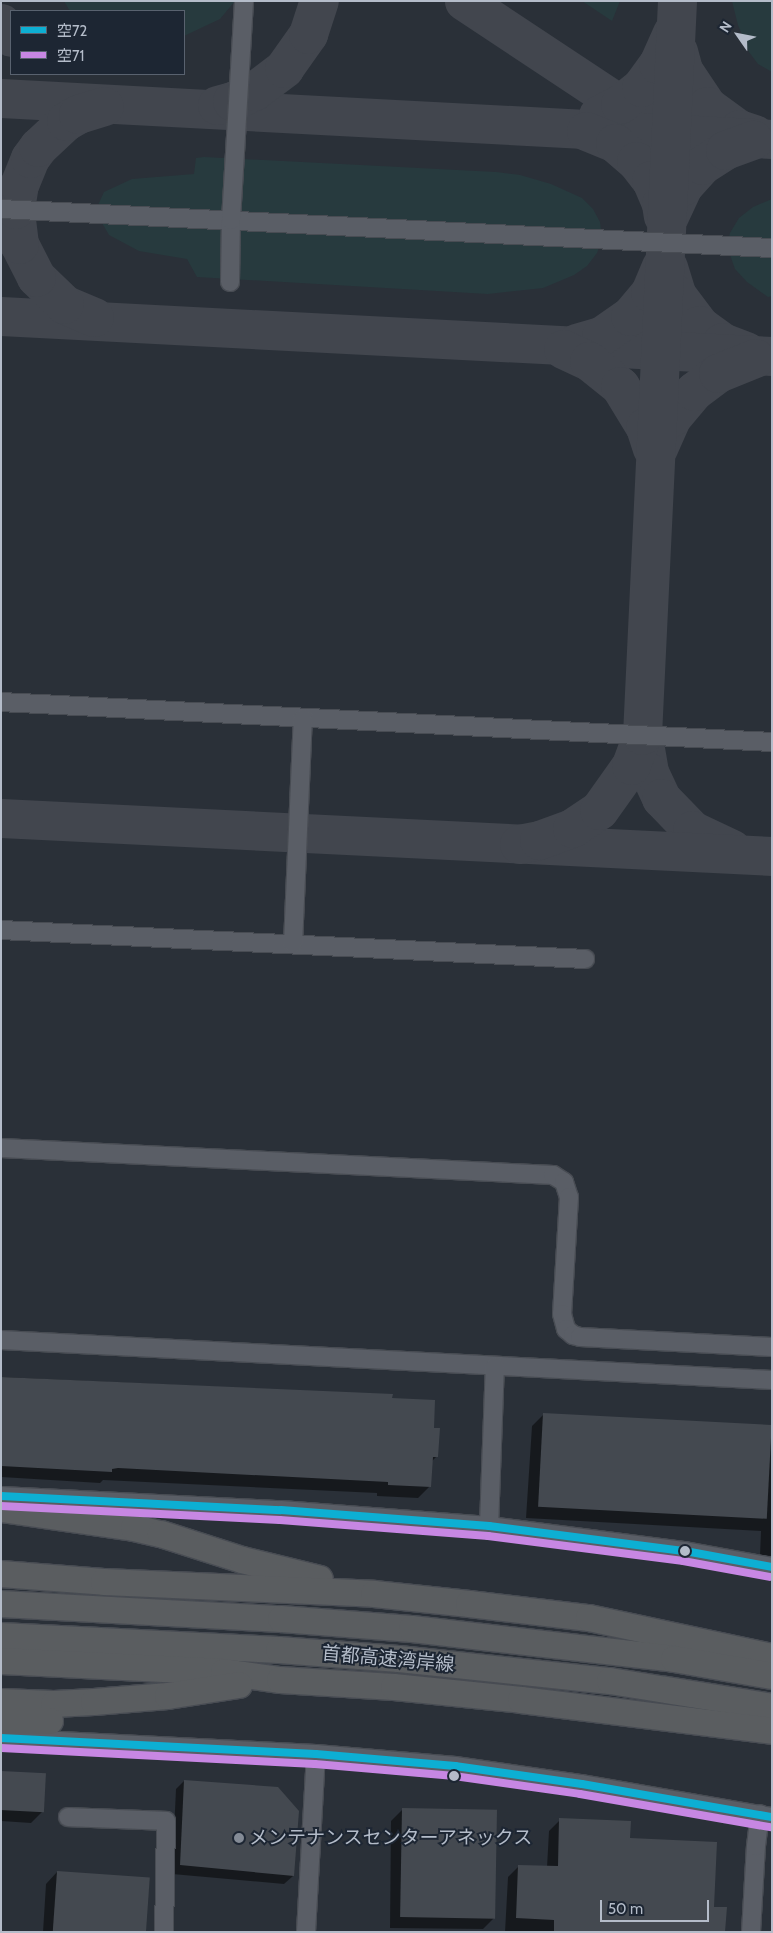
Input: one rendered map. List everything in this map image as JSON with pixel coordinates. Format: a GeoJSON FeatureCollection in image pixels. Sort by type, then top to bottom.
{"type":"FeatureCollection","features":[{"type":"Feature","properties":{"kind":"highway"},"geometry":{"type":"LineString","coordinates":[[1,1509],[106,1522],[161,1534],[242,1560],[374,1594]]}},
{"type":"Feature","properties":{"kind":"highway"},"geometry":{"type":"LineString","coordinates":[[1,1574],[104,1582],[374,1594],[590,1618],[772,1656]]}},
{"type":"Feature","properties":{"kind":"highway","name":"首都高速湾岸線"},"geometry":{"type":"LineString","coordinates":[[1,1604],[281,1619],[412,1629],[674,1659],[772,1676]]}},
{"type":"Feature","properties":{"kind":"highway","name":"首都高速湾岸線"},"geometry":{"type":"LineString","coordinates":[[1,1636],[279,1650],[399,1659],[610,1681],[772,1708]]}},
{"type":"Feature","properties":{"kind":"highway"},"geometry":{"type":"LineString","coordinates":[[1,1661],[224,1672],[280,1680],[394,1687],[521,1700],[772,1731]]}},
{"type":"Feature","properties":{"kind":"highway"},"geometry":{"type":"LineString","coordinates":[[1,1702],[54,1704],[168,1696],[222,1686],[280,1680]]}},
{"type":"Feature","properties":{"kind":"highway"},"geometry":{"type":"LineString","coordinates":[[1,1721],[55,1721],[137,1707],[168,1696]]}},
{"type":"Feature","properties":{"kind":"street"},"geometry":{"type":"LineString","coordinates":[[230,282],[231,220],[244,1]]}},
{"type":"Feature","properties":{"kind":"street"},"geometry":{"type":"LineString","coordinates":[[1,209],[772,248]]}},
{"type":"Feature","properties":{"kind":"street"},"geometry":{"type":"LineString","coordinates":[[1,702],[772,742]]}},
{"type":"Feature","properties":{"kind":"street"},"geometry":{"type":"LineString","coordinates":[[293,944],[303,718]]}},
{"type":"Feature","properties":{"kind":"street"},"geometry":{"type":"LineString","coordinates":[[1,930],[585,959]]}},
{"type":"Feature","properties":{"kind":"street"},"geometry":{"type":"LineString","coordinates":[[1,1148],[553,1175],[564,1182],[569,1197],[562,1314],[566,1329],[573,1335],[580,1338],[772,1347]]}},
{"type":"Feature","properties":{"kind":"street"},"geometry":{"type":"LineString","coordinates":[[1,1340],[772,1380]]}},
{"type":"Feature","properties":{"kind":"street"},"geometry":{"type":"LineString","coordinates":[[489,1526],[495,1366]]}},
{"type":"Feature","properties":{"kind":"street"},"geometry":{"type":"LineString","coordinates":[[1,1496],[281,1510],[489,1526],[685,1551],[772,1567]]}},
{"type":"Feature","properties":{"kind":"street"},"geometry":{"type":"LineString","coordinates":[[1,1738],[316,1754],[455,1766],[582,1784],[766,1815],[756,1846],[751,1932]]}},
{"type":"Feature","properties":{"kind":"street"},"geometry":{"type":"LineString","coordinates":[[306,1932],[316,1754]]}},
{"type":"Feature","properties":{"kind":"street"},"geometry":{"type":"LineString","coordinates":[[68,1817],[166,1821],[164,1932]]}},
{"type":"Feature","properties":{"kind":"green space"},"geometry":{"type":"Polygon","coordinates":[[[64,1],[235,1],[220,19],[185,36],[185,10],[69,10],[64,1]]]}},
{"type":"Feature","properties":{"kind":"green space"},"geometry":{"type":"Polygon","coordinates":[[[582,1],[620,1],[612,21],[582,1]]]}},
{"type":"Feature","properties":{"kind":"green space"},"geometry":{"type":"Polygon","coordinates":[[[732,1],[772,1],[772,72],[758,64],[749,52],[738,25],[732,1]]]}},
{"type":"Feature","properties":{"kind":"green space"},"geometry":{"type":"Polygon","coordinates":[[[196,158],[496,172],[520,175],[551,184],[582,198],[593,209],[600,222],[602,238],[597,253],[587,266],[574,275],[543,288],[488,294],[197,277],[187,259],[139,251],[109,235],[98,216],[98,205],[104,192],[132,179],[194,174],[196,158]]]}},
{"type":"Feature","properties":{"kind":"green space"},"geometry":{"type":"Polygon","coordinates":[[[772,199],[772,296],[768,297],[747,282],[735,269],[729,252],[728,242],[730,233],[739,218],[753,207],[772,199]]]}},
{"type":"Feature","properties":{"kind":"building"},"geometry":{"type":"Polygon","coordinates":[[[1,1377],[393,1394],[392,1398],[435,1400],[434,1428],[440,1428],[438,1457],[433,1457],[431,1487],[388,1485],[388,1482],[118,1468],[112,1469],[112,1472],[1,1466],[1,1377]]]}},
{"type":"Feature","properties":{"kind":"building"},"geometry":{"type":"Polygon","coordinates":[[[543,1413],[772,1425],[767,1519],[538,1507],[543,1413]]]}},
{"type":"Feature","properties":{"kind":"building"},"geometry":{"type":"Polygon","coordinates":[[[1,1771],[46,1773],[44,1812],[1,1810],[1,1771]]]}},
{"type":"Feature","properties":{"kind":"building","name":"メンテナンスセンターアネックス"},"geometry":{"type":"Polygon","coordinates":[[[184,1780],[278,1787],[299,1811],[294,1876],[180,1865],[184,1780]]]}},
{"type":"Feature","properties":{"kind":"building"},"geometry":{"type":"Polygon","coordinates":[[[402,1808],[497,1810],[495,1919],[400,1917],[402,1808]]]}},
{"type":"Feature","properties":{"kind":"building"},"geometry":{"type":"Polygon","coordinates":[[[559,1818],[631,1821],[630,1838],[717,1842],[714,1907],[727,1907],[725,1932],[554,1932],[554,1920],[516,1918],[518,1865],[558,1866],[559,1818]]]}},
{"type":"Feature","properties":{"kind":"building"},"geometry":{"type":"Polygon","coordinates":[[[57,1871],[150,1877],[146,1932],[53,1932],[57,1871]]]}},
{"type":"Feature","properties":{"kind":"taxiway"},"geometry":{"type":"LineString","coordinates":[[217,105],[232,101],[254,91],[284,68],[308,34],[319,1]]}},
{"type":"Feature","properties":{"kind":"taxiway"},"geometry":{"type":"LineString","coordinates":[[464,1],[639,117],[663,129]]}},
{"type":"Feature","properties":{"kind":"taxiway"},"geometry":{"type":"LineString","coordinates":[[519,844],[539,840],[572,828],[599,810],[631,765],[642,735],[677,1]]}},
{"type":"Feature","properties":{"kind":"taxiway"},"geometry":{"type":"LineString","coordinates":[[1,23],[10,36]]}},
{"type":"Feature","properties":{"kind":"taxiway"},"geometry":{"type":"LineString","coordinates":[[598,115],[620,104],[641,87],[658,64],[672,33]]}},
{"type":"Feature","properties":{"kind":"taxiway"},"geometry":{"type":"LineString","coordinates":[[678,51],[683,70],[707,106],[739,129],[754,134]]}},
{"type":"Feature","properties":{"kind":"taxiway"},"geometry":{"type":"LineString","coordinates":[[1,98],[772,139]]}},
{"type":"Feature","properties":{"kind":"taxiway"},"geometry":{"type":"LineString","coordinates":[[94,317],[64,304],[36,277],[19,244],[15,209],[19,185],[30,158],[38,147],[66,121],[78,114],[104,106]]}},
{"type":"Feature","properties":{"kind":"taxiway"},"geometry":{"type":"LineString","coordinates":[[586,131],[615,143],[636,161],[651,180],[661,204],[663,216]]}},
{"type":"Feature","properties":{"kind":"taxiway"},"geometry":{"type":"LineString","coordinates":[[669,216],[683,186],[702,165],[725,150],[753,140]]}},
{"type":"Feature","properties":{"kind":"taxiway"},"geometry":{"type":"LineString","coordinates":[[576,343],[601,336],[630,316],[650,292],[661,266]]}},
{"type":"Feature","properties":{"kind":"taxiway"},"geometry":{"type":"LineString","coordinates":[[668,267],[676,294],[699,325],[722,342],[746,351]]}},
{"type":"Feature","properties":{"kind":"taxiway"},"geometry":{"type":"LineString","coordinates":[[1,316],[772,356]]}},
{"type":"Feature","properties":{"kind":"taxiway"},"geometry":{"type":"LineString","coordinates":[[563,349],[589,361],[620,386],[645,427],[652,448]]}},
{"type":"Feature","properties":{"kind":"taxiway"},"geometry":{"type":"LineString","coordinates":[[658,448],[672,417],[694,391],[718,373],[755,358]]}},
{"type":"Feature","properties":{"kind":"taxiway"},"geometry":{"type":"LineString","coordinates":[[642,731],[649,772],[661,798],[692,830],[732,849]]}},
{"type":"Feature","properties":{"kind":"taxiway"},"geometry":{"type":"LineString","coordinates":[[1,818],[772,856]]}},
{"type":"Feature","properties":{"kind":"transit line","name":"空72"},"geometry":{"type":"LineString","coordinates":[[1,1496],[281,1510],[489,1526],[685,1551],[772,1567]]}},
{"type":"Feature","properties":{"kind":"transit line","name":"空71"},"geometry":{"type":"LineString","coordinates":[[1,1506],[280,1520],[488,1536],[683,1561],[770,1577]]}},
{"type":"Feature","properties":{"kind":"transit line","name":"空72"},"geometry":{"type":"LineString","coordinates":[[1,1738],[316,1754],[455,1766],[582,1784],[772,1817]]}},
{"type":"Feature","properties":{"kind":"transit line","name":"空71"},"geometry":{"type":"LineString","coordinates":[[1,1748],[315,1764],[454,1776],[580,1794],[770,1827]]}},
{"type":"Feature","properties":{"kind":"place","name":"メンテナンスセンターアネックス"},"geometry":{"type":"Point","coordinates":[239,1838]}}]}
